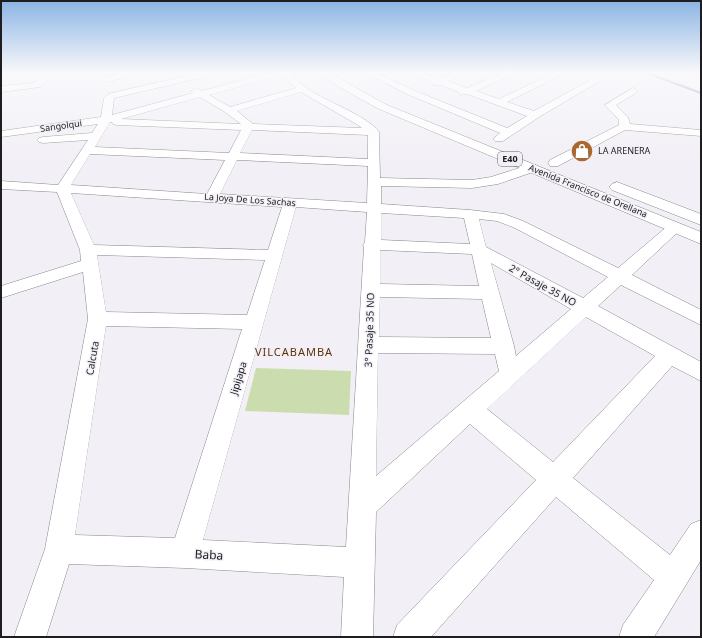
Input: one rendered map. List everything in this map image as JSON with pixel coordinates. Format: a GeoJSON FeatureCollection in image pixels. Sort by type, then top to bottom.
{"type":"FeatureCollection","features":[{"type":"Feature","properties":{"kind":"highway","name":"Avenida Francisco de Orellana"},"geometry":{"type":"LineString","coordinates":[[374,102],[383,107],[536,163],[701,238]]}},
{"type":"Feature","properties":{"kind":"highway","name":"E40"},"geometry":{"type":"LineString","coordinates":[[401,102],[518,149]]}},
{"type":"Feature","properties":{"kind":"highway","name":"Avenida Francisco de Orellana"},"geometry":{"type":"LineString","coordinates":[[536,163],[554,163],[569,169]]}},
{"type":"Feature","properties":{"kind":"highway","name":"Avenida Francisco de Orellana"},"geometry":{"type":"LineString","coordinates":[[605,182],[701,220]]}},
{"type":"Feature","properties":{"kind":"street"},"geometry":{"type":"LineString","coordinates":[[62,189],[98,132],[108,102]]}},
{"type":"Feature","properties":{"kind":"street","name":"Sangolqui"},"geometry":{"type":"LineString","coordinates":[[1,134],[98,132],[180,102]]}},
{"type":"Feature","properties":{"kind":"street"},"geometry":{"type":"LineString","coordinates":[[215,102],[230,110],[248,124],[248,127]]}},
{"type":"Feature","properties":{"kind":"street"},"geometry":{"type":"LineString","coordinates":[[230,110],[258,102]]}},
{"type":"Feature","properties":{"kind":"street"},"geometry":{"type":"LineString","coordinates":[[325,102],[362,123],[374,132]]}},
{"type":"Feature","properties":{"kind":"street"},"geometry":{"type":"LineString","coordinates":[[433,102],[509,133]]}},
{"type":"Feature","properties":{"kind":"street"},"geometry":{"type":"LineString","coordinates":[[438,104],[443,102]]}},
{"type":"Feature","properties":{"kind":"street"},"geometry":{"type":"LineString","coordinates":[[500,102],[535,115]]}},
{"type":"Feature","properties":{"kind":"street"},"geometry":{"type":"LineString","coordinates":[[496,141],[535,115],[559,102]]}},
{"type":"Feature","properties":{"kind":"street"},"geometry":{"type":"LineString","coordinates":[[615,102],[610,105],[624,119],[625,123],[623,127]]}},
{"type":"Feature","properties":{"kind":"street"},"geometry":{"type":"LineString","coordinates":[[36,140],[98,132],[248,127],[374,132]]}},
{"type":"Feature","properties":{"kind":"street"},"geometry":{"type":"LineString","coordinates":[[211,198],[231,157],[248,127]]}},
{"type":"Feature","properties":{"kind":"street"},"geometry":{"type":"LineString","coordinates":[[554,163],[623,127],[701,133]]}},
{"type":"Feature","properties":{"kind":"street"},"geometry":{"type":"LineString","coordinates":[[98,132],[231,157],[373,163]]}},
{"type":"Feature","properties":{"kind":"street","name":"3° Pasaje 35 NO"},"geometry":{"type":"LineString","coordinates":[[357,637],[371,245],[374,208],[374,132]]}},
{"type":"Feature","properties":{"kind":"street"},"geometry":{"type":"LineString","coordinates":[[374,182],[472,184],[493,181],[536,163]]}},
{"type":"Feature","properties":{"kind":"street","name":"La Joya De Los Sachas"},"geometry":{"type":"LineString","coordinates":[[1,185],[499,217],[518,224],[701,318]]}},
{"type":"Feature","properties":{"kind":"street","name":"Calcuta"},"geometry":{"type":"LineString","coordinates":[[30,637],[59,549],[98,319],[89,257],[62,189]]}},
{"type":"Feature","properties":{"kind":"street","name":"Jipijapa"},"geometry":{"type":"LineString","coordinates":[[185,553],[290,203]]}},
{"type":"Feature","properties":{"kind":"street"},"geometry":{"type":"LineString","coordinates":[[470,214],[510,373]]}},
{"type":"Feature","properties":{"kind":"street"},"geometry":{"type":"LineString","coordinates":[[362,506],[510,373],[621,277],[675,227]]}},
{"type":"Feature","properties":{"kind":"street","name":"2° Pasaje 35 NO"},"geometry":{"type":"LineString","coordinates":[[371,245],[478,249],[701,372]]}},
{"type":"Feature","properties":{"kind":"street"},"geometry":{"type":"LineString","coordinates":[[1,292],[89,257],[274,255]]}},
{"type":"Feature","properties":{"kind":"street"},"geometry":{"type":"LineString","coordinates":[[370,290],[490,293]]}},
{"type":"Feature","properties":{"kind":"street"},"geometry":{"type":"LineString","coordinates":[[98,319],[254,322]]}},
{"type":"Feature","properties":{"kind":"street"},"geometry":{"type":"LineString","coordinates":[[368,345],[504,346]]}},
{"type":"Feature","properties":{"kind":"street"},"geometry":{"type":"LineString","coordinates":[[409,637],[669,355]]}},
{"type":"Feature","properties":{"kind":"street"},"geometry":{"type":"LineString","coordinates":[[470,410],[555,478],[674,577]]}},
{"type":"Feature","properties":{"kind":"street"},"geometry":{"type":"LineString","coordinates":[[634,637],[701,534]]}},
{"type":"Feature","properties":{"kind":"street","name":"Baba"},"geometry":{"type":"LineString","coordinates":[[59,549],[185,553],[360,563]]}},
{"type":"Feature","properties":{"kind":"green space"},"geometry":{"type":"Polygon","coordinates":[[[256,368],[351,371],[349,415],[245,411],[256,368]]]}},
{"type":"Feature","properties":{"kind":"place","name":"LA ARENERA"},"geometry":{"type":"Point","coordinates":[582,151]}},
{"type":"Feature","properties":{"kind":"district","name":"VILCABAMBA"},"geometry":{"type":"Point","coordinates":[294,352]}}]}
